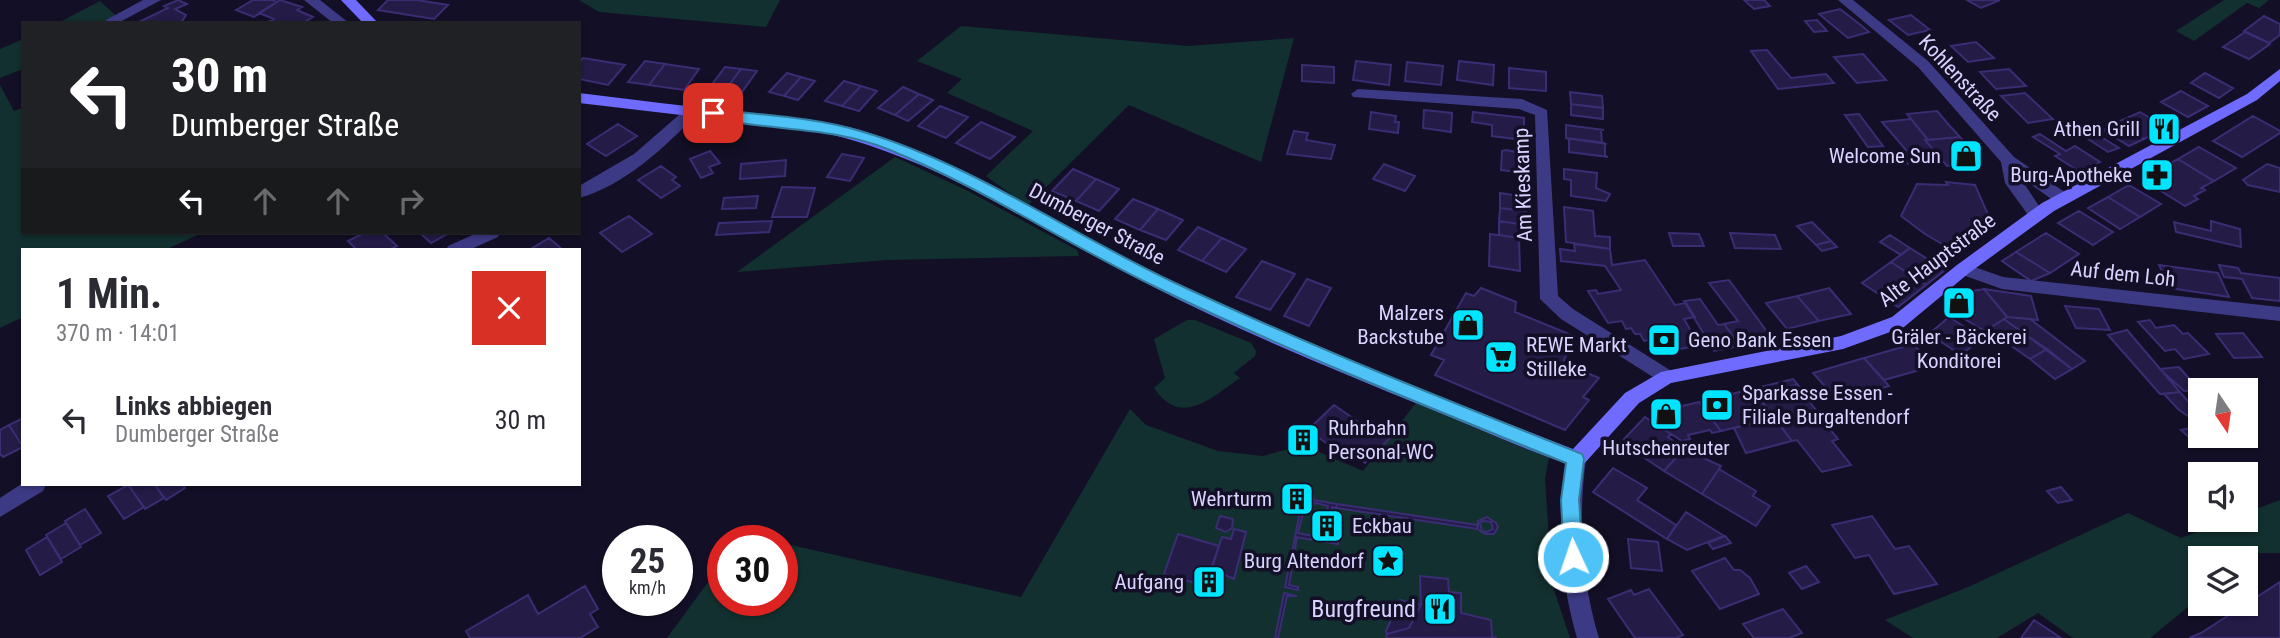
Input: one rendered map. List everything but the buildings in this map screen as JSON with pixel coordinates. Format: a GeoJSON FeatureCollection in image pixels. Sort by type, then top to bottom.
{"type":"FeatureCollection","features":[{"type":"Feature","properties":{"kind":"main road"},"geometry":{"type":"LineString","coordinates":[[348,0],[370,21]]}},
{"type":"Feature","properties":{"kind":"main road","name":"Alte Hauptstraße"},"geometry":{"type":"LineString","coordinates":[[1576,459],[1632,398],[1667,377],[1789,354],[1872,333],[1898,322],[1963,269],[2037,215],[2252,97],[2280,74]]}},
{"type":"Feature","properties":{"kind":"main road","name":"Dumberger Straße"},"geometry":{"type":"LineString","coordinates":[[581,98],[816,126],[855,134],[894,147],[1236,318],[1329,360],[1576,459]]}},
{"type":"Feature","properties":{"kind":"street"},"geometry":{"type":"LineString","coordinates":[[113,20],[154,0]]}},
{"type":"Feature","properties":{"kind":"street"},"geometry":{"type":"LineString","coordinates":[[311,0],[339,21]]}},
{"type":"Feature","properties":{"kind":"street","name":"Kohlenstraße"},"geometry":{"type":"LineString","coordinates":[[1845,0],[1923,64],[2008,162],[2063,199]]}},
{"type":"Feature","properties":{"kind":"street","name":"Am Kieskamp"},"geometry":{"type":"LineString","coordinates":[[1359,94],[1522,104],[1542,113],[1549,299],[1567,314],[1667,377]]}},
{"type":"Feature","properties":{"kind":"street"},"geometry":{"type":"LineString","coordinates":[[581,192],[629,166],[655,147],[691,111]]}},
{"type":"Feature","properties":{"kind":"street","name":"Kohlenstraße"},"geometry":{"type":"LineString","coordinates":[[2008,162],[2013,183],[2037,215]]}},
{"type":"Feature","properties":{"kind":"street"},"geometry":{"type":"LineString","coordinates":[[458,248],[488,235]]}},
{"type":"Feature","properties":{"kind":"street","name":"Auf dem Loh"},"geometry":{"type":"LineString","coordinates":[[1963,269],[2002,283],[2280,314]]}},
{"type":"Feature","properties":{"kind":"street"},"geometry":{"type":"LineString","coordinates":[[1576,459],[1570,500],[1575,581],[1588,638]]}},
{"type":"Feature","properties":{"kind":"street"},"geometry":{"type":"LineString","coordinates":[[0,509],[34,486]]}},
{"type":"Feature","properties":{"kind":"green space"},"geometry":{"type":"Polygon","coordinates":[[[579,0],[780,0],[766,27],[599,12],[579,0]]]}},
{"type":"Feature","properties":{"kind":"green space"},"geometry":{"type":"Polygon","coordinates":[[[2224,0],[2269,0],[2259,8],[2247,3],[2194,41],[2176,31],[2224,0]]]}},
{"type":"Feature","properties":{"kind":"green space"},"geometry":{"type":"Polygon","coordinates":[[[100,1],[122,21],[62,21],[100,1]]]}},
{"type":"Feature","properties":{"kind":"green space"},"geometry":{"type":"Polygon","coordinates":[[[961,26],[1188,46],[1294,38],[1261,162],[1129,105],[1027,206],[986,176],[1033,131],[947,93],[962,79],[917,61],[961,26]]]}},
{"type":"Feature","properties":{"kind":"green space"},"geometry":{"type":"Polygon","coordinates":[[[21,40],[21,70],[0,78],[0,49],[21,40]]]}},
{"type":"Feature","properties":{"kind":"green space"},"geometry":{"type":"Polygon","coordinates":[[[0,85],[14,111],[21,109],[21,235],[198,235],[169,248],[21,248],[21,318],[0,328],[0,85]]]}},
{"type":"Feature","properties":{"kind":"green space"},"geometry":{"type":"Polygon","coordinates":[[[895,157],[966,190],[1077,250],[1079,256],[887,260],[737,272],[895,157]]]}},
{"type":"Feature","properties":{"kind":"green space"},"geometry":{"type":"Polygon","coordinates":[[[1187,320],[1195,320],[1251,343],[1256,351],[1255,356],[1234,373],[1240,378],[1196,406],[1185,408],[1164,400],[1154,388],[1165,378],[1154,339],[1187,320]]]}},
{"type":"Feature","properties":{"kind":"green space"},"geometry":{"type":"Polygon","coordinates":[[[1419,399],[1550,452],[1545,479],[1552,584],[1570,638],[667,638],[683,616],[693,616],[693,603],[707,584],[707,616],[798,616],[798,547],[1021,597],[1130,409],[1146,425],[1218,451],[1263,456],[1303,445],[1363,471],[1419,399]]]}},
{"type":"Feature","properties":{"kind":"green space"},"geometry":{"type":"Polygon","coordinates":[[[2280,500],[2280,553],[2258,553],[2258,546],[2188,546],[2188,607],[2150,638],[2073,638],[2038,613],[1997,638],[1913,638],[1885,620],[1968,587],[2128,513],[2181,538],[2197,532],[2258,532],[2258,508],[2280,500]]]}},
{"type":"Feature","properties":{"kind":"place","name":"Athen Grill"},"geometry":{"type":"Point","coordinates":[2164,129]}},
{"type":"Feature","properties":{"kind":"place","name":"Welcome Sun"},"geometry":{"type":"Point","coordinates":[1966,156]}},
{"type":"Feature","properties":{"kind":"place","name":"Burg-Apotheke"},"geometry":{"type":"Point","coordinates":[2157,175]}},
{"type":"Feature","properties":{"kind":"place","name":"Gräler - Bäckerei Konditorei"},"geometry":{"type":"Point","coordinates":[1959,303]}},
{"type":"Feature","properties":{"kind":"place","name":"Malzers Backstube"},"geometry":{"type":"Point","coordinates":[1468,325]}},
{"type":"Feature","properties":{"kind":"place","name":"Geno Bank Essen"},"geometry":{"type":"Point","coordinates":[1664,340]}},
{"type":"Feature","properties":{"kind":"place","name":"REWE Markt Stilleke"},"geometry":{"type":"Point","coordinates":[1501,357]}},
{"type":"Feature","properties":{"kind":"place","name":"Sparkasse Essen - Filiale Burgaltendorf"},"geometry":{"type":"Point","coordinates":[1717,405]}},
{"type":"Feature","properties":{"kind":"place","name":"Hutschenreuter"},"geometry":{"type":"Point","coordinates":[1666,414]}},
{"type":"Feature","properties":{"kind":"place","name":"Ruhrbahn Personal-WC"},"geometry":{"type":"Point","coordinates":[1303,440]}},
{"type":"Feature","properties":{"kind":"place","name":"Wehrturm"},"geometry":{"type":"Point","coordinates":[1297,499]}},
{"type":"Feature","properties":{"kind":"place","name":"Eckbau"},"geometry":{"type":"Point","coordinates":[1327,526]}},
{"type":"Feature","properties":{"kind":"place","name":"Burg Altendorf"},"geometry":{"type":"Point","coordinates":[1388,561]}},
{"type":"Feature","properties":{"kind":"place","name":"Aufgang"},"geometry":{"type":"Point","coordinates":[1209,582]}},
{"type":"Feature","properties":{"kind":"place","name":"Burgfreund"},"geometry":{"type":"Point","coordinates":[1440,609]}},
{"type":"Feature","properties":{"kind":"route"},"geometry":{"type":"LineString","coordinates":[[713,113],[816,126],[855,134],[894,147],[932,163],[1160,283],[1248,324],[1329,360],[1576,459],[1570,500],[1573,557]]}}]}
